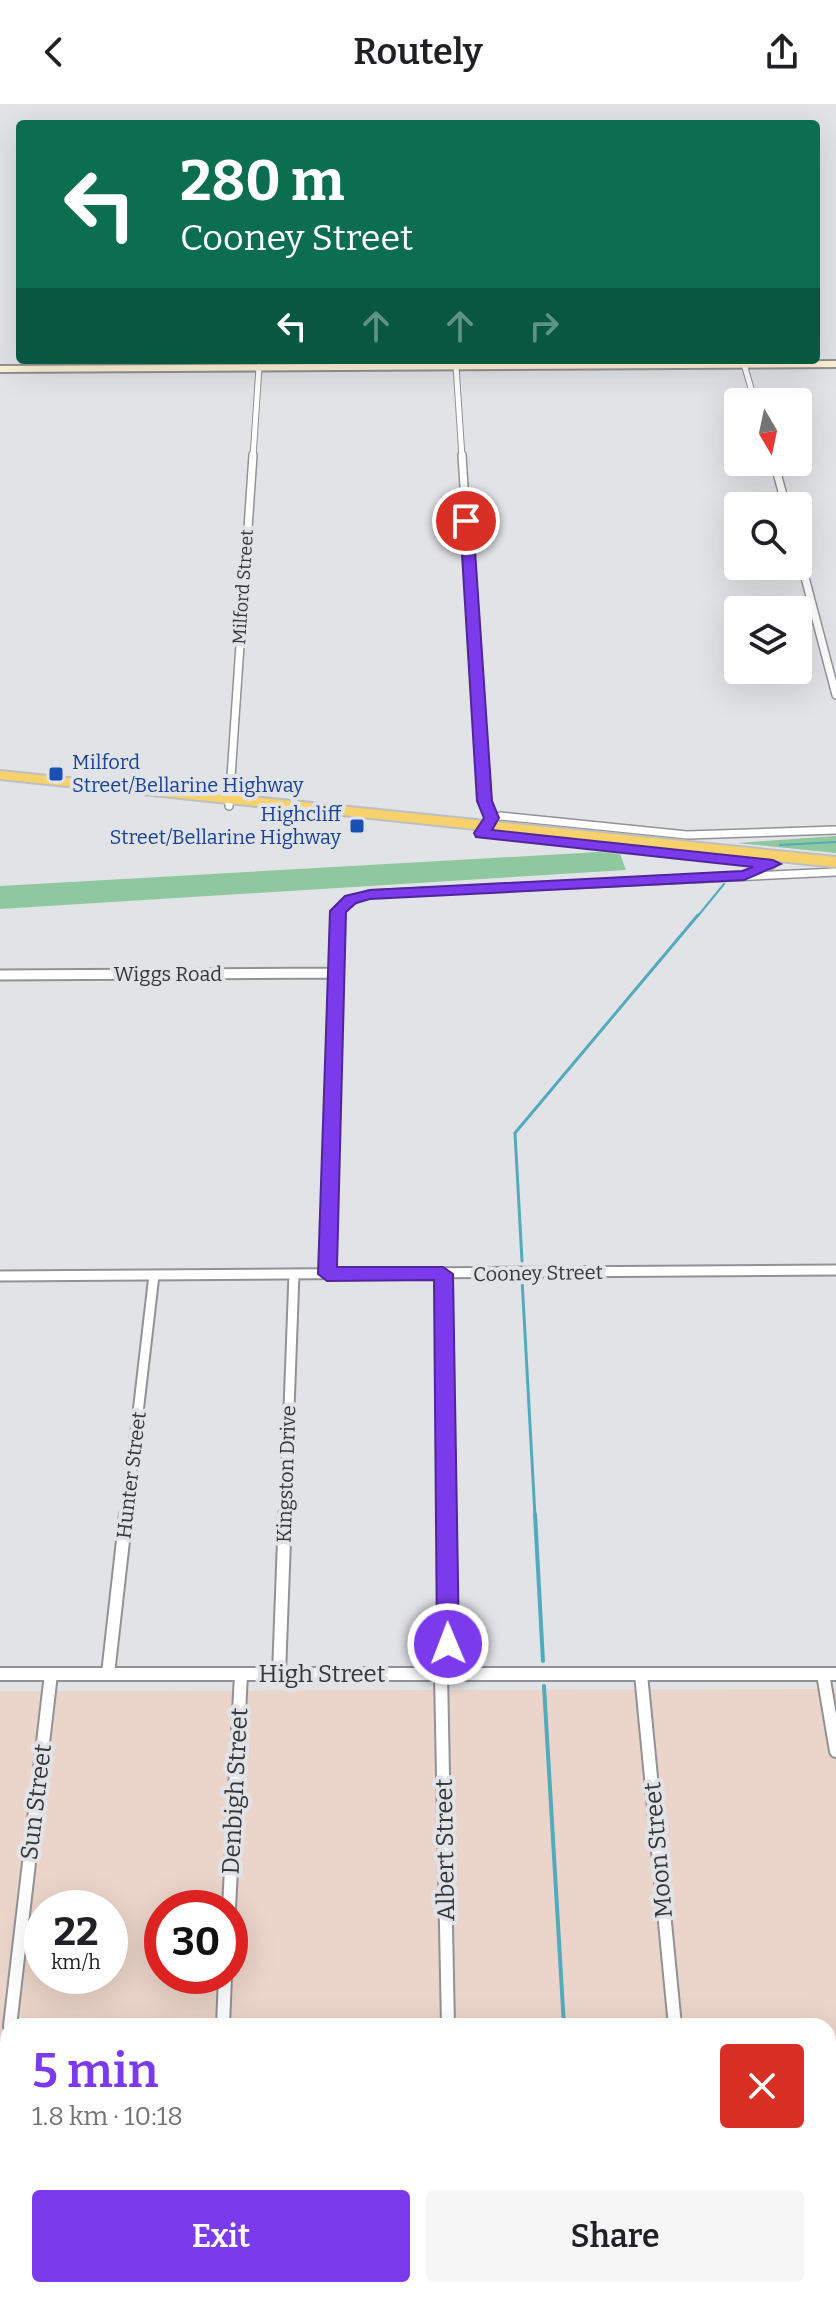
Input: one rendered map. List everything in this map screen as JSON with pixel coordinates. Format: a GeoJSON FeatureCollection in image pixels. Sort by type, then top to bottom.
{"type":"FeatureCollection","features":[{"type":"Feature","properties":{"kind":"highway"},"geometry":{"type":"LineString","coordinates":[[0,775],[229,802]]}},
{"type":"Feature","properties":{"kind":"highway"},"geometry":{"type":"LineString","coordinates":[[0,784],[486,825],[836,862]]}},
{"type":"Feature","properties":{"kind":"highway"},"geometry":{"type":"LineString","coordinates":[[486,825],[836,871]]}},
{"type":"Feature","properties":{"kind":"highway"},"geometry":{"type":"LineString","coordinates":[[773,864],[802,858]]}},
{"type":"Feature","properties":{"kind":"street"},"geometry":{"type":"LineString","coordinates":[[744,364],[751,388]]}},
{"type":"Feature","properties":{"kind":"street"},"geometry":{"type":"LineString","coordinates":[[0,369],[836,364]]}},
{"type":"Feature","properties":{"kind":"street"},"geometry":{"type":"LineString","coordinates":[[456,366],[486,825],[520,817],[687,835],[836,830]]}},
{"type":"Feature","properties":{"kind":"street","name":"Milford Street"},"geometry":{"type":"LineString","coordinates":[[229,802],[259,367]]}},
{"type":"Feature","properties":{"kind":"street"},"geometry":{"type":"LineString","coordinates":[[806,580],[836,695]]}},
{"type":"Feature","properties":{"kind":"street"},"geometry":{"type":"LineString","coordinates":[[744,876],[773,864]]}},
{"type":"Feature","properties":{"kind":"street"},"geometry":{"type":"LineString","coordinates":[[327,1274],[338,911],[345,903],[359,896],[836,871]]}},
{"type":"Feature","properties":{"kind":"street","name":"Wiggs Road"},"geometry":{"type":"LineString","coordinates":[[0,975],[336,973]]}},
{"type":"Feature","properties":{"kind":"street","name":"Cooney Street"},"geometry":{"type":"LineString","coordinates":[[1,1280],[154,1275],[836,1270]]}},
{"type":"Feature","properties":{"kind":"street","name":"Kingston Drive"},"geometry":{"type":"LineString","coordinates":[[279,1674],[294,1274]]}},
{"type":"Feature","properties":{"kind":"street","name":"Albert Street"},"geometry":{"type":"LineString","coordinates":[[443,1274],[448,2018]]}},
{"type":"Feature","properties":{"kind":"street","name":"Hunter Street"},"geometry":{"type":"LineString","coordinates":[[108,1674],[154,1275]]}},
{"type":"Feature","properties":{"kind":"street","name":"High Street"},"geometry":{"type":"LineString","coordinates":[[0,1674],[830,1674]]}},
{"type":"Feature","properties":{"kind":"street","name":"Sun Street"},"geometry":{"type":"LineString","coordinates":[[11,2018],[51,1674]]}},
{"type":"Feature","properties":{"kind":"street","name":"Denbigh Street"},"geometry":{"type":"LineString","coordinates":[[230,1890],[241,1674]]}},
{"type":"Feature","properties":{"kind":"street","name":"Moon Street"},"geometry":{"type":"LineString","coordinates":[[641,1674],[674,2018]]}},
{"type":"Feature","properties":{"kind":"street"},"geometry":{"type":"LineString","coordinates":[[830,1674],[836,1751]]}},
{"type":"Feature","properties":{"kind":"street"},"geometry":{"type":"LineString","coordinates":[[223,2018],[224,1994]]}},
{"type":"Feature","properties":{"kind":"shaded area"},"geometry":{"type":"Polygon","coordinates":[[[836,1689],[836,2018],[0,2018],[0,1691],[836,1689]]]}},
{"type":"Feature","properties":{"kind":"green space"},"geometry":{"type":"Polygon","coordinates":[[[836,836],[836,853],[737,843],[836,836]]]}},
{"type":"Feature","properties":{"kind":"green space"},"geometry":{"type":"Polygon","coordinates":[[[599,852],[620,854],[626,870],[0,909],[0,886],[599,852]]]}},
{"type":"Feature","properties":{"kind":"waterway"},"geometry":{"type":"LineString","coordinates":[[780,845],[836,842]]}},
{"type":"Feature","properties":{"kind":"waterway"},"geometry":{"type":"LineString","coordinates":[[697,917],[724,884]]}},
{"type":"Feature","properties":{"kind":"waterway"},"geometry":{"type":"LineString","coordinates":[[522,1261],[515,1133],[698,915]]}},
{"type":"Feature","properties":{"kind":"waterway"},"geometry":{"type":"LineString","coordinates":[[522,1279],[535,1516]]}},
{"type":"Feature","properties":{"kind":"waterway"},"geometry":{"type":"LineString","coordinates":[[535,1514],[543,1661]]}},
{"type":"Feature","properties":{"kind":"waterway"},"geometry":{"type":"LineString","coordinates":[[544,1686],[564,2018]]}},
{"type":"Feature","properties":{"kind":"place","name":"Milford Street/Bellarine Highway"},"geometry":{"type":"Point","coordinates":[56,774]}},
{"type":"Feature","properties":{"kind":"place","name":"Highcliff Street/Bellarine Highway"},"geometry":{"type":"Point","coordinates":[357,826]}},
{"type":"Feature","properties":{"kind":"route"},"geometry":{"type":"LineString","coordinates":[[448,1644],[443,1274],[327,1274],[338,911],[345,903],[370,894],[744,876],[773,864],[482,833],[491,818],[484,801],[466,521]]}}]}
